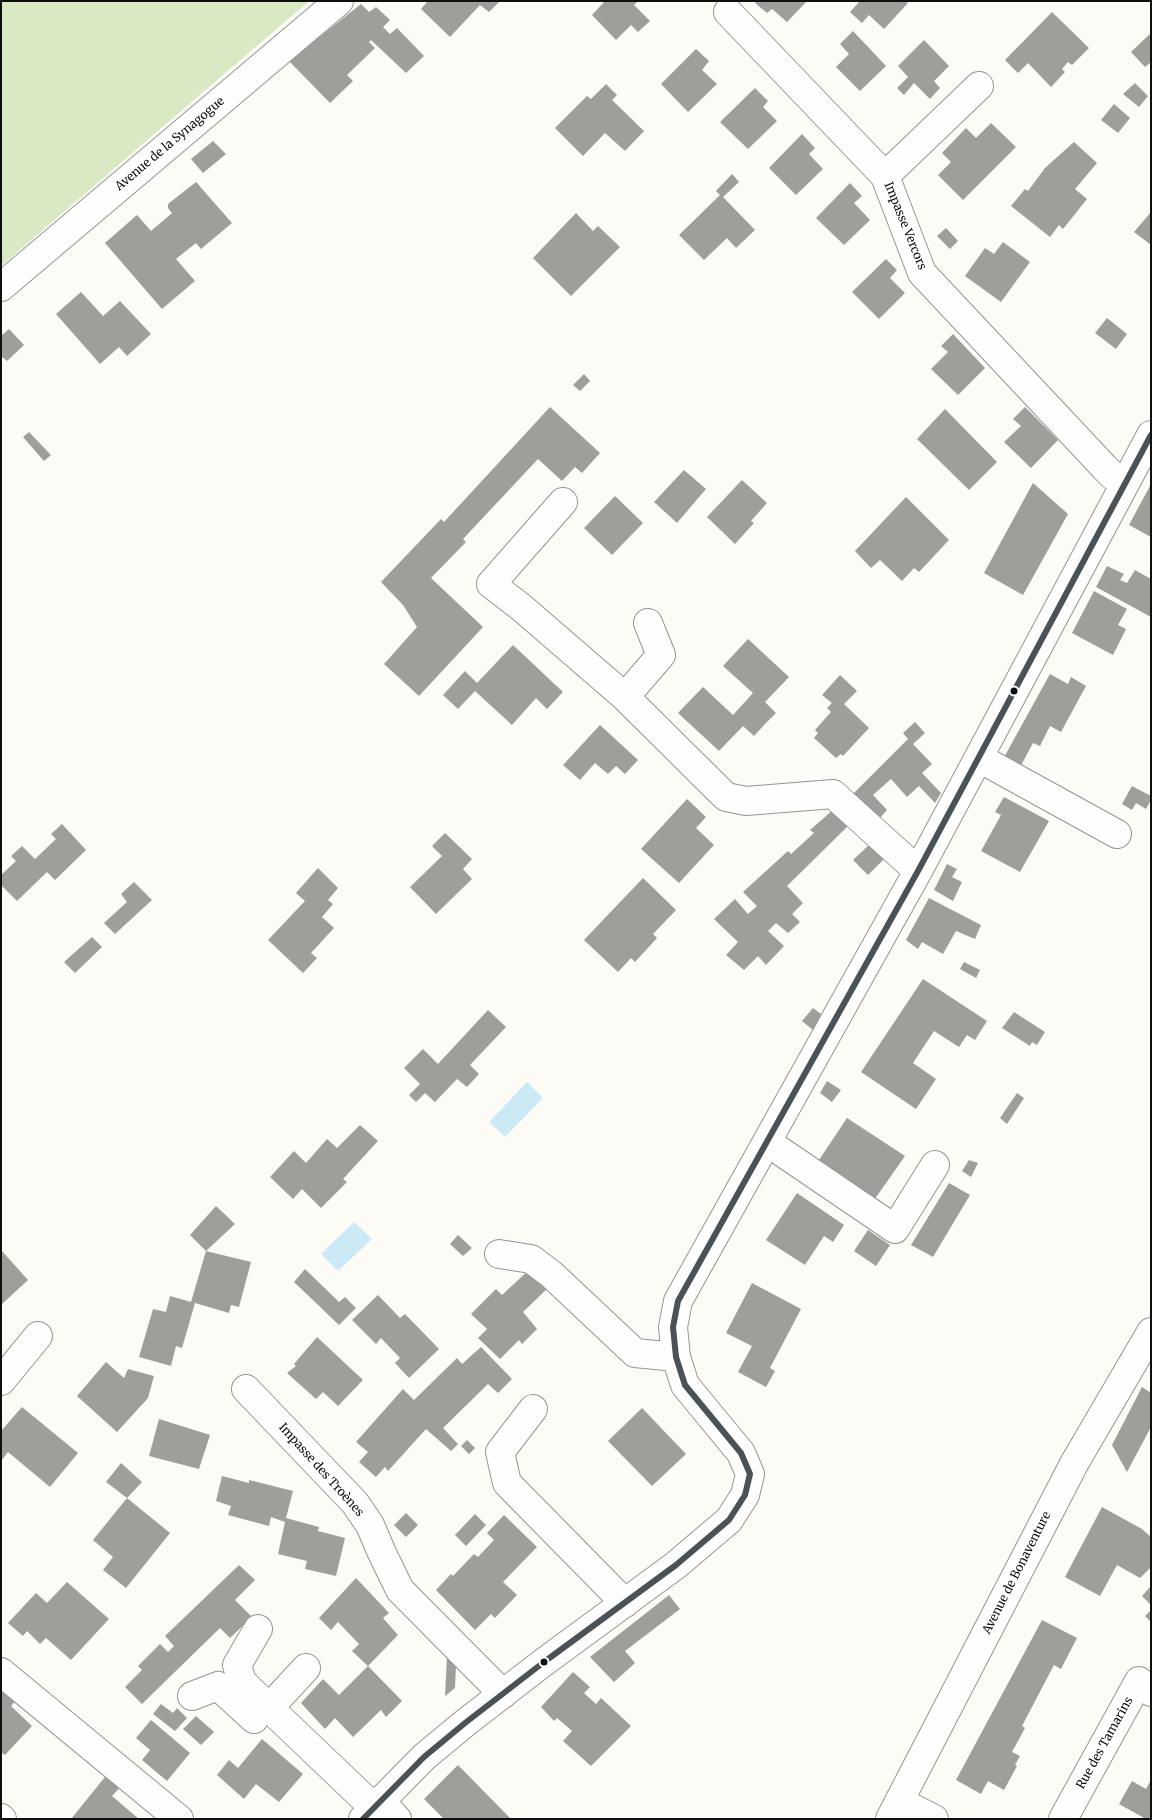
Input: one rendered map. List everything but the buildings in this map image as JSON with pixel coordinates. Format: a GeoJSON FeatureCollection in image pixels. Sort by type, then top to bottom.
{"type":"FeatureCollection","features":[{"type":"Feature","properties":{"kind":"street","name":"Avenue de la Synagogue"},"geometry":{"type":"LineString","coordinates":[[1,287],[339,1]]}},
{"type":"Feature","properties":{"kind":"street","name":"Impasse Vercors"},"geometry":{"type":"LineString","coordinates":[[728,12],[885,176],[922,272],[1105,468],[1113,476],[1125,482]]}},
{"type":"Feature","properties":{"kind":"street"},"geometry":{"type":"LineString","coordinates":[[885,176],[979,86]]}},
{"type":"Feature","properties":{"kind":"street"},"geometry":{"type":"LineString","coordinates":[[375,1813],[424,1757],[503,1694],[676,1566],[729,1520],[745,1495],[750,1474],[741,1453],[685,1384],[676,1357],[673,1327],[678,1301],[918,870],[1151,435]]}},
{"type":"Feature","properties":{"kind":"street"},"geometry":{"type":"LineString","coordinates":[[563,502],[492,584],[624,697],[726,797],[746,802],[833,794],[918,870]]}},
{"type":"Feature","properties":{"kind":"street"},"geometry":{"type":"LineString","coordinates":[[624,697],[661,655],[648,623]]}},
{"type":"Feature","properties":{"kind":"street"},"geometry":{"type":"LineString","coordinates":[[979,758],[1117,834]]}},
{"type":"Feature","properties":{"kind":"street"},"geometry":{"type":"LineString","coordinates":[[767,1142],[895,1229],[935,1164]]}},
{"type":"Feature","properties":{"kind":"street"},"geometry":{"type":"LineString","coordinates":[[499,1254],[530,1260],[551,1274],[635,1353],[676,1357]]}},
{"type":"Feature","properties":{"kind":"street","name":"Avenue de Bonaventure"},"geometry":{"type":"LineString","coordinates":[[895,1810],[1075,1462],[1151,1332]]}},
{"type":"Feature","properties":{"kind":"street"},"geometry":{"type":"LineString","coordinates":[[1,1381],[38,1336]]}},
{"type":"Feature","properties":{"kind":"street","name":"Impasse des Troènes"},"geometry":{"type":"LineString","coordinates":[[246,1389],[355,1503],[370,1525],[400,1590],[503,1694]]}},
{"type":"Feature","properties":{"kind":"street"},"geometry":{"type":"LineString","coordinates":[[533,1409],[500,1452],[507,1483],[625,1602]]}},
{"type":"Feature","properties":{"kind":"street"},"geometry":{"type":"LineString","coordinates":[[258,1630],[237,1665],[242,1682],[375,1813]]}},
{"type":"Feature","properties":{"kind":"street"},"geometry":{"type":"LineString","coordinates":[[269,1708],[306,1668]]}},
{"type":"Feature","properties":{"kind":"street"},"geometry":{"type":"LineString","coordinates":[[1,1672],[179,1819]]}},
{"type":"Feature","properties":{"kind":"street","name":"Rue des Tamarins"},"geometry":{"type":"LineString","coordinates":[[1063,1819],[1139,1681],[1151,1692]]}},
{"type":"Feature","properties":{"kind":"street"},"geometry":{"type":"LineString","coordinates":[[192,1696],[218,1686],[375,1813]]}},
{"type":"Feature","properties":{"kind":"street"},"geometry":{"type":"LineString","coordinates":[[895,1810],[934,1819]]}},
{"type":"Feature","properties":{"kind":"green space"},"geometry":{"type":"Polygon","coordinates":[[[1,1],[309,1],[1,266],[1,1]]]}},
{"type":"Feature","properties":{"kind":"water"},"geometry":{"type":"Polygon","coordinates":[[[527,1082],[543,1098],[505,1137],[489,1122],[527,1082]]]}},
{"type":"Feature","properties":{"kind":"water"},"geometry":{"type":"Polygon","coordinates":[[[354,1222],[372,1239],[338,1271],[321,1254],[354,1222]]]}},
{"type":"Feature","properties":{"kind":"transit line"},"geometry":{"type":"LineString","coordinates":[[363,1819],[424,1757],[465,1723],[676,1565],[729,1520],[745,1495],[750,1474],[741,1453],[685,1385],[676,1357],[673,1327],[678,1301],[918,871],[1151,435]]}}]}
